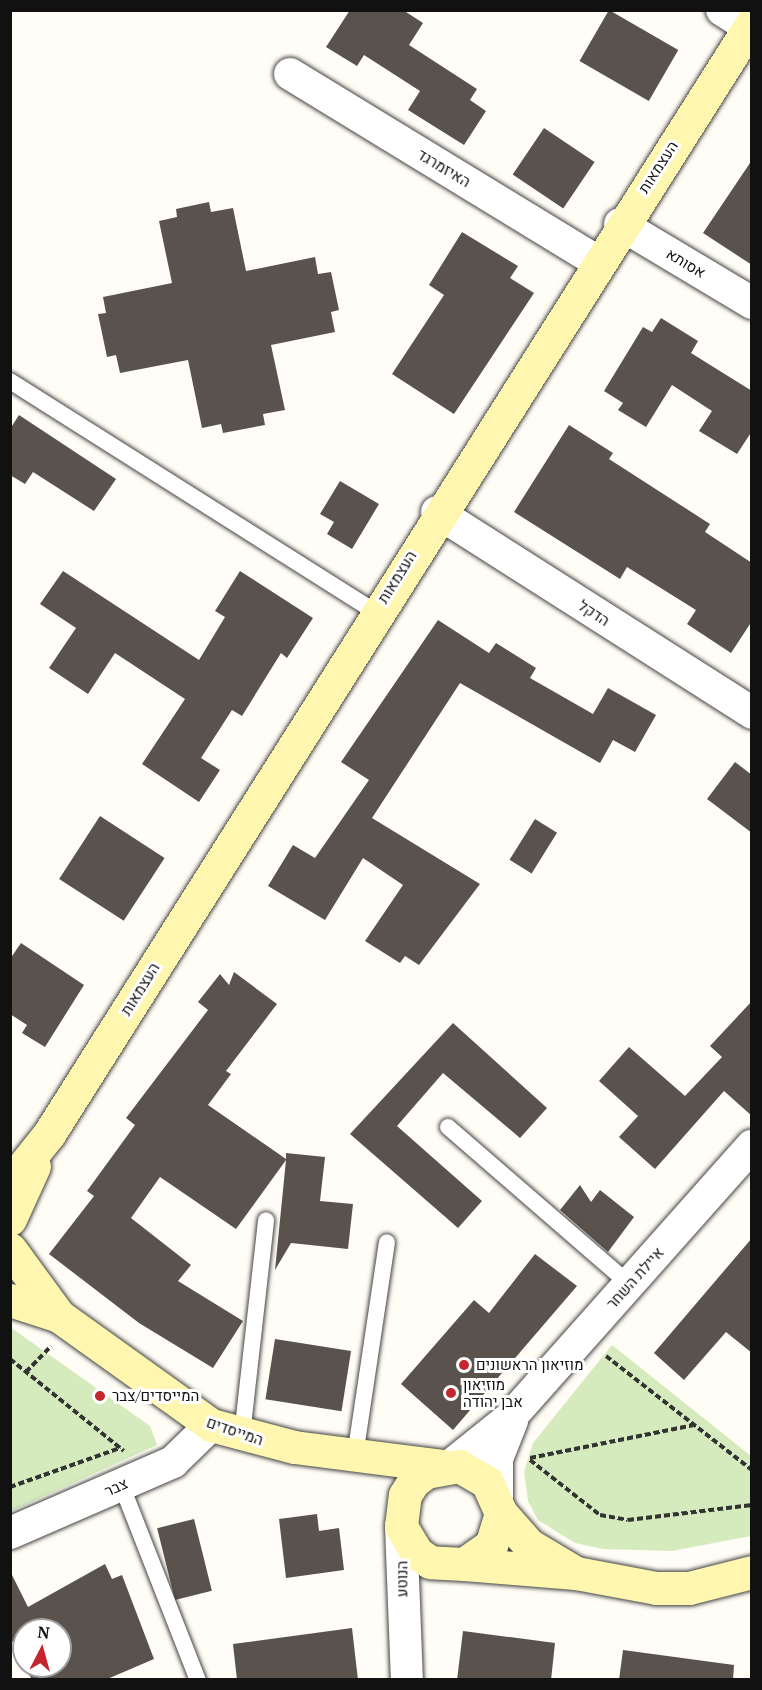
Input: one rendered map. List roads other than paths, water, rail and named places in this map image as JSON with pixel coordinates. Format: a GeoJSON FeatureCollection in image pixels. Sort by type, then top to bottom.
{"type":"FeatureCollection","features":[{"type":"Feature","properties":{"kind":"street","name":"העצמאות"},"geometry":{"type":"LineString","coordinates":[[10,1183],[49,1134],[437,512],[598,262],[741,20]]}},
{"type":"Feature","properties":{"kind":"street","name":"האיזמרגד"},"geometry":{"type":"LineString","coordinates":[[290,74],[598,262]]}},
{"type":"Feature","properties":{"kind":"street","name":"אסותא"},"geometry":{"type":"LineString","coordinates":[[620,224],[752,303]]}},
{"type":"Feature","properties":{"kind":"street","name":"הדקל"},"geometry":{"type":"LineString","coordinates":[[437,512],[752,713]]}},
{"type":"Feature","properties":{"kind":"street","name":"העצמאות"},"geometry":{"type":"LineString","coordinates":[[10,1218],[49,1134]]}},
{"type":"Feature","properties":{"kind":"street","name":"איילת השחר"},"geometry":{"type":"LineString","coordinates":[[446,1466],[518,1409],[752,1146]]}},
{"type":"Feature","properties":{"kind":"street","name":"המייסדים"},"geometry":{"type":"LineString","coordinates":[[10,1251],[59,1316],[211,1425],[242,1435],[345,1455],[446,1466]]}},
{"type":"Feature","properties":{"kind":"street"},"geometry":{"type":"LineString","coordinates":[[10,1251],[10,1272]]}},
{"type":"Feature","properties":{"kind":"street","name":"המייסדים"},"geometry":{"type":"LineString","coordinates":[[10,1300],[59,1316]]}},
{"type":"Feature","properties":{"kind":"street","name":"איילת השחר"},"geometry":{"type":"LineString","coordinates":[[499,1504],[503,1439],[518,1409]]}},
{"type":"Feature","properties":{"kind":"street","name":"צבר"},"geometry":{"type":"LineString","coordinates":[[10,1533],[150,1472],[183,1454],[211,1425]]}},
{"type":"Feature","properties":{"kind":"street","name":"המייסדים"},"geometry":{"type":"LineString","coordinates":[[345,1455],[375,1474],[401,1518]]}},
{"type":"Feature","properties":{"kind":"street"},"geometry":{"type":"LineString","coordinates":[[576,1573],[535,1550],[474,1472],[446,1466],[414,1482],[401,1518],[417,1553],[456,1565],[576,1573],[689,1588],[752,1572]]}},
{"type":"Feature","properties":{"kind":"street"},"geometry":{"type":"LineString","coordinates":[[456,1565],[491,1545],[499,1504]]}},
{"type":"Feature","properties":{"kind":"street","name":"הנוטע"},"geometry":{"type":"LineString","coordinates":[[401,1518],[402,1632],[407,1680]]}},
{"type":"Feature","properties":{"kind":"street","name":"הנוטע"},"geometry":{"type":"LineString","coordinates":[[402,1632],[413,1594],[456,1565]]}},
{"type":"Feature","properties":{"kind":"lane"},"geometry":{"type":"LineString","coordinates":[[10,381],[375,612]]}},
{"type":"Feature","properties":{"kind":"lane"},"geometry":{"type":"LineString","coordinates":[[448,1127],[629,1284]]}},
{"type":"Feature","properties":{"kind":"lane"},"geometry":{"type":"LineString","coordinates":[[242,1435],[266,1220]]}},
{"type":"Feature","properties":{"kind":"lane"},"geometry":{"type":"LineString","coordinates":[[345,1455],[387,1242]]}},
{"type":"Feature","properties":{"kind":"lane"},"geometry":{"type":"LineString","coordinates":[[121,1484],[198,1680]]}},
{"type":"Feature","properties":{"kind":"place","name":"מוזיאון הראשונים"},"geometry":{"type":"Point","coordinates":[464,1365]}},
{"type":"Feature","properties":{"kind":"place","name":"מוזיאון אבן יהודה"},"geometry":{"type":"Point","coordinates":[451,1393]}},
{"type":"Feature","properties":{"kind":"place","name":"המייסדים/צבר"},"geometry":{"type":"Point","coordinates":[100,1396]}}]}
